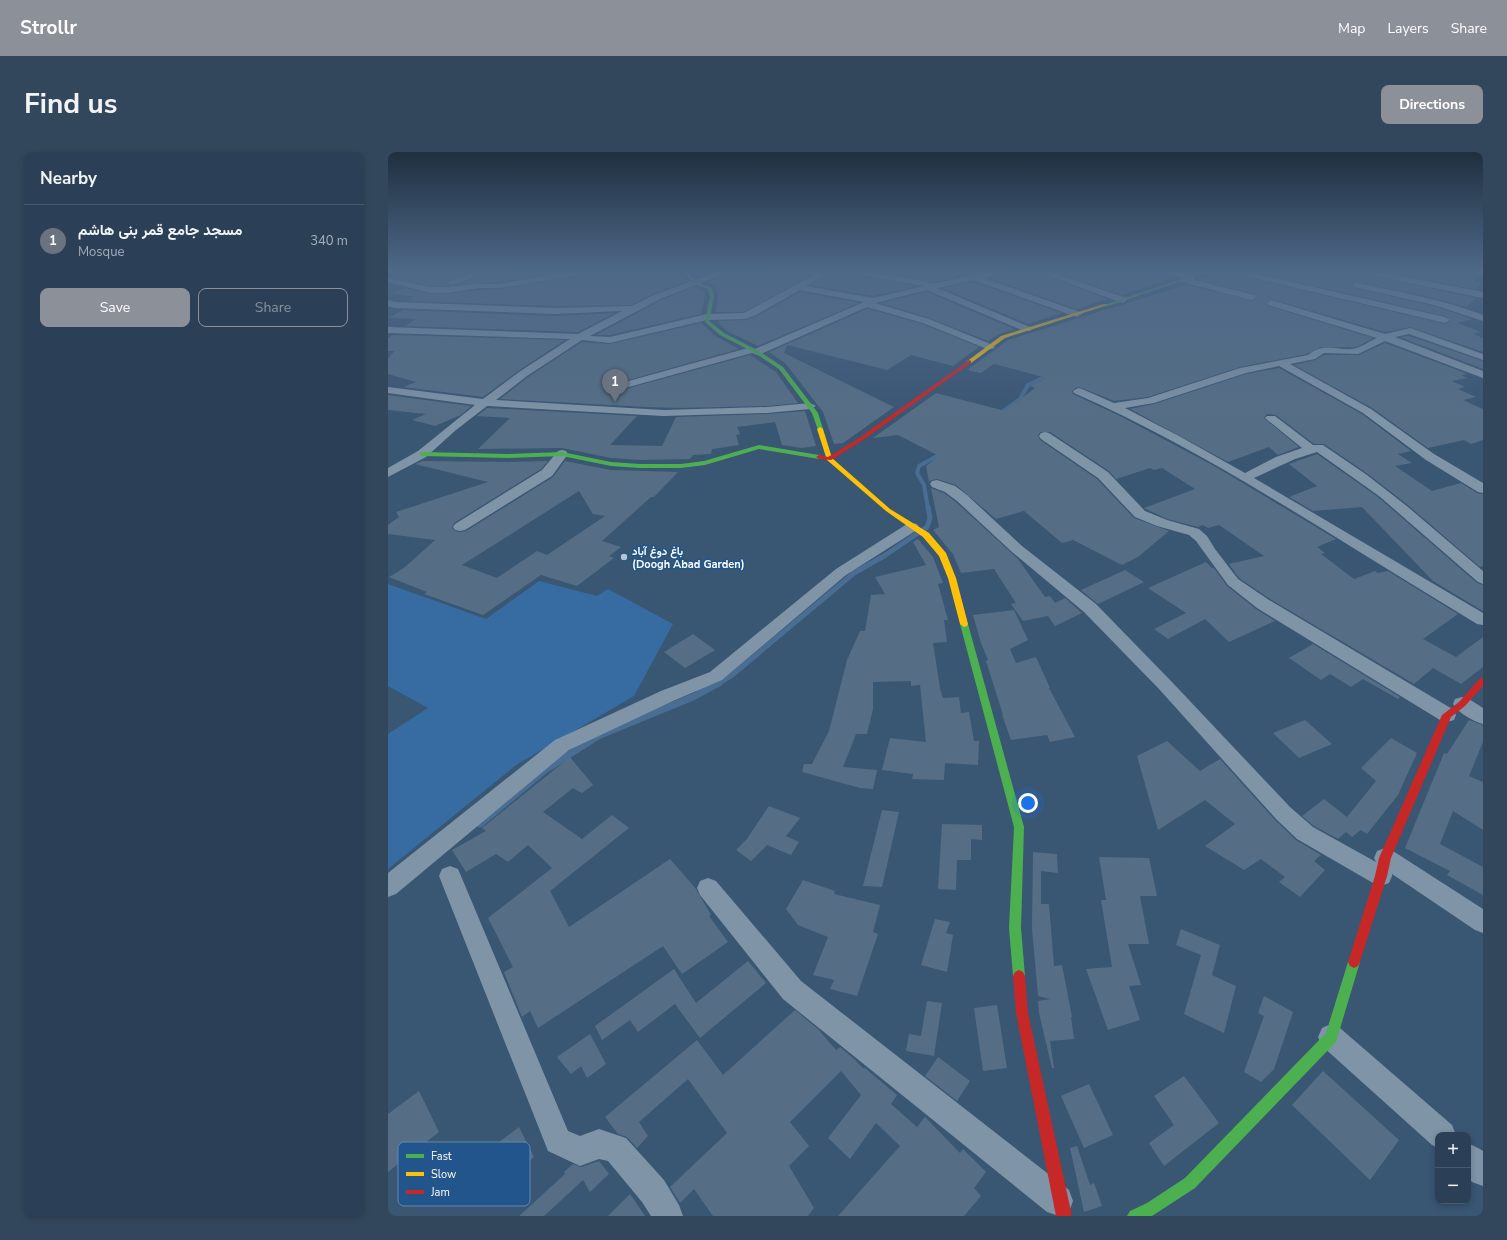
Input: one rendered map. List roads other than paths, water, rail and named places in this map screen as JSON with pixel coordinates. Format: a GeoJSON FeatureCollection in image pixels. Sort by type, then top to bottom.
{"type":"FeatureCollection","features":[{"type":"Feature","properties":{"kind":"street"},"geometry":{"type":"LineString","coordinates":[[390,469],[422,454],[452,428],[523,374],[580,337],[610,321]]}},
{"type":"Feature","properties":{"kind":"street"},"geometry":{"type":"LineString","coordinates":[[388,330],[580,337],[610,340],[692,321]]}},
{"type":"Feature","properties":{"kind":"street"},"geometry":{"type":"LineString","coordinates":[[707,321],[722,334],[754,351],[781,368],[815,413],[829,459]]}},
{"type":"Feature","properties":{"kind":"street"},"geometry":{"type":"LineString","coordinates":[[618,387],[754,351],[827,321]]}},
{"type":"Feature","properties":{"kind":"street"},"geometry":{"type":"LineString","coordinates":[[925,321],[990,347]]}},
{"type":"Feature","properties":{"kind":"street"},"geometry":{"type":"LineString","coordinates":[[1007,321],[1027,329]]}},
{"type":"Feature","properties":{"kind":"street"},"geometry":{"type":"LineString","coordinates":[[829,459],[858,442],[1003,337],[1055,321]]}},
{"type":"Feature","properties":{"kind":"street"},"geometry":{"type":"LineString","coordinates":[[1330,321],[1385,337],[1483,376]]}},
{"type":"Feature","properties":{"kind":"street"},"geometry":{"type":"LineString","coordinates":[[1115,406],[1150,401],[1244,370],[1311,358],[1316,353],[1323,350],[1358,351],[1408,325],[1444,321]]}},
{"type":"Feature","properties":{"kind":"street"},"geometry":{"type":"LineString","coordinates":[[1408,325],[1483,357]]}},
{"type":"Feature","properties":{"kind":"street"},"geometry":{"type":"LineString","coordinates":[[1282,364],[1367,411],[1430,457],[1483,489]]}},
{"type":"Feature","properties":{"kind":"street"},"geometry":{"type":"LineString","coordinates":[[388,390],[486,402],[663,413],[767,410],[810,406]]}},
{"type":"Feature","properties":{"kind":"street"},"geometry":{"type":"LineString","coordinates":[[1078,391],[1115,406],[1170,435],[1483,620]]}},
{"type":"Feature","properties":{"kind":"street"},"geometry":{"type":"LineString","coordinates":[[1271,418],[1310,449]]}},
{"type":"Feature","properties":{"kind":"street"},"geometry":{"type":"LineString","coordinates":[[1044,436],[1103,475],[1140,514],[1162,523],[1194,532],[1202,539],[1209,551],[1233,582],[1263,604],[1446,715]]}},
{"type":"Feature","properties":{"kind":"street"},"geometry":{"type":"LineString","coordinates":[[422,454],[508,456],[562,454],[611,464],[681,466],[705,462],[759,447],[829,459],[888,510],[918,530],[943,555],[952,578],[1019,827],[1015,928],[1022,1013],[1062,1210]]}},
{"type":"Feature","properties":{"kind":"street"},"geometry":{"type":"LineString","coordinates":[[1244,478],[1310,449],[1319,448],[1351,469],[1396,504],[1483,579]]}},
{"type":"Feature","properties":{"kind":"street"},"geometry":{"type":"LineString","coordinates":[[460,527],[547,472],[562,454]]}},
{"type":"Feature","properties":{"kind":"street"},"geometry":{"type":"LineString","coordinates":[[937,484],[950,489],[962,498],[1017,549],[1090,608],[1166,685],[1283,813],[1305,833],[1383,867],[1483,922]]}},
{"type":"Feature","properties":{"kind":"street"},"geometry":{"type":"LineString","coordinates":[[388,887],[562,745],[667,696],[716,676],[841,572],[918,530]]}},
{"type":"Feature","properties":{"kind":"street"},"geometry":{"type":"LineString","coordinates":[[1136,1216],[1152,1208],[1190,1183],[1331,1037],[1383,867],[1446,715],[1462,704],[1483,680]]}},
{"type":"Feature","properties":{"kind":"street"},"geometry":{"type":"LineString","coordinates":[[1462,704],[1483,717]]}},
{"type":"Feature","properties":{"kind":"street"},"geometry":{"type":"LineString","coordinates":[[450,876],[558,1141],[580,1150],[600,1144],[616,1148],[653,1191],[668,1216]]}},
{"type":"Feature","properties":{"kind":"street"},"geometry":{"type":"LineString","coordinates":[[708,888],[792,990],[1062,1210]]}},
{"type":"Feature","properties":{"kind":"street"},"geometry":{"type":"LineString","coordinates":[[1331,1037],[1439,1132]]}},
{"type":"Feature","properties":{"kind":"street"},"geometry":{"type":"LineString","coordinates":[[1471,1161],[1483,1171]]}},
{"type":"Feature","properties":{"kind":"waterway"},"geometry":{"type":"LineString","coordinates":[[998,415],[1020,399],[1028,385],[1045,377],[1051,376]]}},
{"type":"Feature","properties":{"kind":"waterway"},"geometry":{"type":"LineString","coordinates":[[928,508],[924,485],[917,473],[919,466],[944,452]]}},
{"type":"Feature","properties":{"kind":"waterway"},"geometry":{"type":"LineString","coordinates":[[717,684],[731,676],[854,573],[884,556],[927,527],[930,518],[928,507]]}},
{"type":"Feature","properties":{"kind":"waterway"},"geometry":{"type":"LineString","coordinates":[[480,824],[545,770],[598,736],[693,697],[719,683]]}},
{"type":"Feature","properties":{"kind":"place","name":"مسجد جامع قمر بنی هاشم"},"geometry":{"type":"Point","coordinates":[615,402]}},
{"type":"Feature","properties":{"kind":"place","name":"باغ دوغ آباد (Doogh Abad Garden)"},"geometry":{"type":"Point","coordinates":[624,557]}}]}
